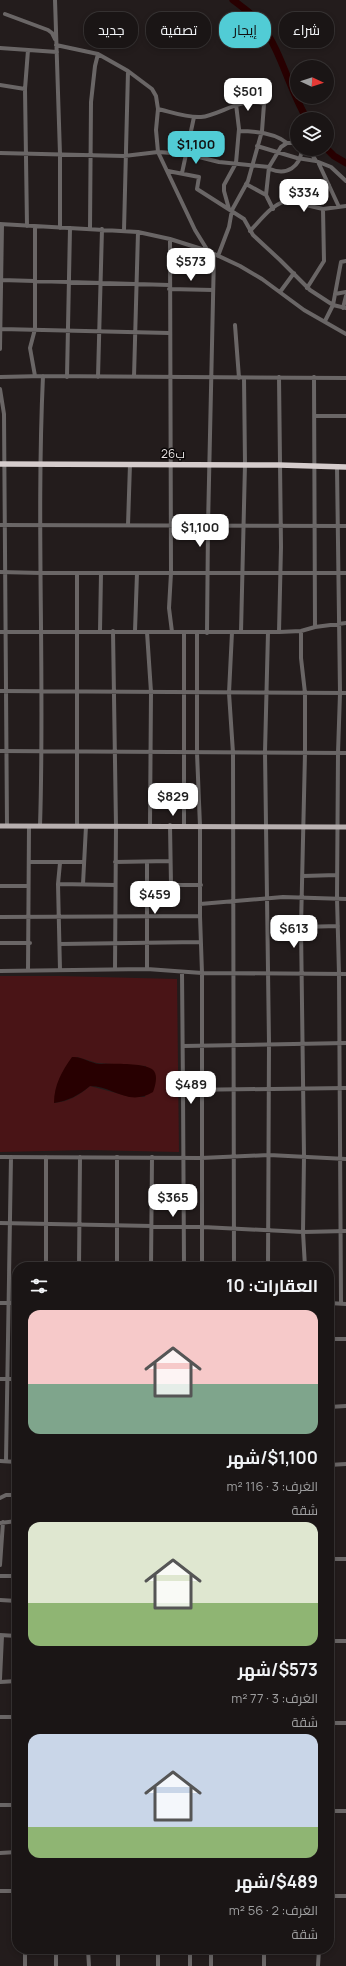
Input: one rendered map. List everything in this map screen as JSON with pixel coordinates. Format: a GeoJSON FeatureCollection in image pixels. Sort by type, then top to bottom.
{"type":"FeatureCollection","features":[{"type":"Feature","properties":{"kind":"highway","name":"26ب"},"geometry":{"type":"LineString","coordinates":[[2,464],[245,464],[315,465],[346,468]]}},
{"type":"Feature","properties":{"kind":"main road"},"geometry":{"type":"LineString","coordinates":[[0,826],[150,825],[346,827]]}},
{"type":"Feature","properties":{"kind":"street"},"geometry":{"type":"LineString","coordinates":[[55,0],[60,154],[60,228]]}},
{"type":"Feature","properties":{"kind":"street"},"geometry":{"type":"LineString","coordinates":[[5,14],[48,30],[52,33],[56,42]]}},
{"type":"Feature","properties":{"kind":"street"},"geometry":{"type":"LineString","coordinates":[[56,42],[98,54],[128,71],[152,89],[156,96],[158,109],[156,130],[158,152],[168,171],[178,197],[208,251]]}},
{"type":"Feature","properties":{"kind":"street"},"geometry":{"type":"LineString","coordinates":[[0,48],[57,52]]}},
{"type":"Feature","properties":{"kind":"street"},"geometry":{"type":"LineString","coordinates":[[27,226],[25,88],[28,50]]}},
{"type":"Feature","properties":{"kind":"street"},"geometry":{"type":"LineString","coordinates":[[90,229],[92,155],[91,102],[94,66],[98,54]]}},
{"type":"Feature","properties":{"kind":"street"},"geometry":{"type":"LineString","coordinates":[[124,230],[124,156],[128,71]]}},
{"type":"Feature","properties":{"kind":"street"},"geometry":{"type":"LineString","coordinates":[[0,85],[25,88]]}},
{"type":"Feature","properties":{"kind":"street"},"geometry":{"type":"LineString","coordinates":[[158,109],[194,117],[203,116],[236,104],[264,104],[261,133],[246,184],[231,209],[229,227],[216,255],[209,464],[208,633]]}},
{"type":"Feature","properties":{"kind":"street"},"geometry":{"type":"LineString","coordinates":[[231,209],[224,191],[224,185],[236,163],[239,131],[236,104]]}},
{"type":"Feature","properties":{"kind":"street"},"geometry":{"type":"LineString","coordinates":[[182,173],[194,117]]}},
{"type":"Feature","properties":{"kind":"street"},"geometry":{"type":"LineString","coordinates":[[239,131],[261,133],[280,139],[287,143],[278,152],[270,168],[266,195]]}},
{"type":"Feature","properties":{"kind":"street"},"geometry":{"type":"LineString","coordinates":[[257,146],[300,159],[318,162],[331,167],[346,181]]}},
{"type":"Feature","properties":{"kind":"street"},"geometry":{"type":"LineString","coordinates":[[0,153],[124,156],[158,152],[187,154],[219,162],[252,165],[282,172],[290,170],[300,159],[301,156]]}},
{"type":"Feature","properties":{"kind":"street"},"geometry":{"type":"LineString","coordinates":[[313,156],[318,162],[339,207]]}},
{"type":"Feature","properties":{"kind":"street"},"geometry":{"type":"LineString","coordinates":[[168,171],[199,177],[197,189],[213,200],[231,209],[247,222],[250,231],[294,273],[307,288],[333,305],[345,308],[346,296]]}},
{"type":"Feature","properties":{"kind":"street"},"geometry":{"type":"LineString","coordinates":[[246,184],[266,195],[273,209]]}},
{"type":"Feature","properties":{"kind":"street"},"geometry":{"type":"LineString","coordinates":[[310,206],[310,197],[313,191],[317,187],[329,185]]}},
{"type":"Feature","properties":{"kind":"street"},"geometry":{"type":"LineString","coordinates":[[250,231],[273,209],[287,201],[323,209],[346,206]]}},
{"type":"Feature","properties":{"kind":"street"},"geometry":{"type":"LineString","coordinates":[[307,288],[324,258],[323,209]]}},
{"type":"Feature","properties":{"kind":"street"},"geometry":{"type":"LineString","coordinates":[[0,349],[1,224],[36,227],[124,230],[170,239],[208,251],[240,266],[280,292],[304,310],[346,334]]}},
{"type":"Feature","properties":{"kind":"street"},"geometry":{"type":"LineString","coordinates":[[35,376],[30,348],[35,329],[36,227]]}},
{"type":"Feature","properties":{"kind":"street"},"geometry":{"type":"LineString","coordinates":[[67,377],[70,228]]}},
{"type":"Feature","properties":{"kind":"street"},"geometry":{"type":"LineString","coordinates":[[98,377],[102,229]]}},
{"type":"Feature","properties":{"kind":"street"},"geometry":{"type":"LineString","coordinates":[[134,378],[138,232]]}},
{"type":"Feature","properties":{"kind":"street"},"geometry":{"type":"LineString","coordinates":[[170,239],[169,333],[171,573],[169,608],[172,632]]}},
{"type":"Feature","properties":{"kind":"street"},"geometry":{"type":"LineString","coordinates":[[324,321],[333,305],[341,262],[346,261]]}},
{"type":"Feature","properties":{"kind":"street"},"geometry":{"type":"LineString","coordinates":[[339,272],[346,273]]}},
{"type":"Feature","properties":{"kind":"street"},"geometry":{"type":"LineString","coordinates":[[280,292],[294,273]]}},
{"type":"Feature","properties":{"kind":"street"},"geometry":{"type":"LineString","coordinates":[[1,280],[136,283],[214,290]]}},
{"type":"Feature","properties":{"kind":"street"},"geometry":{"type":"LineString","coordinates":[[335,294],[346,292]]}},
{"type":"Feature","properties":{"kind":"street"},"geometry":{"type":"LineString","coordinates":[[234,325],[242,378],[245,464],[241,632]]}},
{"type":"Feature","properties":{"kind":"street"},"geometry":{"type":"LineString","coordinates":[[1,329],[169,333]]}},
{"type":"Feature","properties":{"kind":"street"},"geometry":{"type":"LineString","coordinates":[[0,378],[35,376],[134,378],[346,378]]}},
{"type":"Feature","properties":{"kind":"street"},"geometry":{"type":"LineString","coordinates":[[40,826],[43,751],[40,465],[43,376]]}},
{"type":"Feature","properties":{"kind":"street"},"geometry":{"type":"LineString","coordinates":[[279,377],[281,526],[279,632]]}},
{"type":"Feature","properties":{"kind":"street"},"geometry":{"type":"LineString","coordinates":[[314,377],[315,627]]}},
{"type":"Feature","properties":{"kind":"street"},"geometry":{"type":"LineString","coordinates":[[0,388],[4,414],[2,525],[5,572],[8,751],[7,826]]}},
{"type":"Feature","properties":{"kind":"street"},"geometry":{"type":"LineString","coordinates":[[315,416],[346,416]]}},
{"type":"Feature","properties":{"kind":"street"},"geometry":{"type":"LineString","coordinates":[[128,525],[130,464]]}},
{"type":"Feature","properties":{"kind":"street"},"geometry":{"type":"LineString","coordinates":[[337,466],[340,693],[337,898],[339,1088],[344,1159],[340,1231],[341,1304]]}},
{"type":"Feature","properties":{"kind":"street"},"geometry":{"type":"LineString","coordinates":[[2,525],[346,526]]}},
{"type":"Feature","properties":{"kind":"street"},"geometry":{"type":"LineString","coordinates":[[0,572],[242,574],[346,573]]}},
{"type":"Feature","properties":{"kind":"street"},"geometry":{"type":"LineString","coordinates":[[77,573],[77,826]]}},
{"type":"Feature","properties":{"kind":"street"},"geometry":{"type":"LineString","coordinates":[[100,631],[101,573]]}},
{"type":"Feature","properties":{"kind":"street"},"geometry":{"type":"LineString","coordinates":[[135,631],[136,573]]}},
{"type":"Feature","properties":{"kind":"street"},"geometry":{"type":"LineString","coordinates":[[0,632],[279,632],[301,631],[315,627],[346,623]]}},
{"type":"Feature","properties":{"kind":"street"},"geometry":{"type":"LineString","coordinates":[[113,631],[116,826],[115,969]]}},
{"type":"Feature","properties":{"kind":"street"},"geometry":{"type":"LineString","coordinates":[[301,631],[301,658],[305,693],[306,753],[303,827],[302,927],[304,1156],[303,1232],[305,1262]]}},
{"type":"Feature","properties":{"kind":"street"},"geometry":{"type":"LineString","coordinates":[[147,632],[151,692],[150,825]]}},
{"type":"Feature","properties":{"kind":"street"},"geometry":{"type":"LineString","coordinates":[[184,632],[182,692],[184,826]]}},
{"type":"Feature","properties":{"kind":"street"},"geometry":{"type":"LineString","coordinates":[[197,632],[196,692],[201,885],[200,942],[202,973],[202,1262]]}},
{"type":"Feature","properties":{"kind":"street"},"geometry":{"type":"LineString","coordinates":[[232,632],[230,693],[233,753],[232,974],[234,1089],[234,1262]]}},
{"type":"Feature","properties":{"kind":"street"},"geometry":{"type":"LineString","coordinates":[[268,632],[268,693],[265,752],[269,1043],[268,1262]]}},
{"type":"Feature","properties":{"kind":"street"},"geometry":{"type":"LineString","coordinates":[[0,691],[346,693]]}},
{"type":"Feature","properties":{"kind":"street"},"geometry":{"type":"LineString","coordinates":[[0,751],[346,753]]}},
{"type":"Feature","properties":{"kind":"street"},"geometry":{"type":"LineString","coordinates":[[28,971],[30,943],[28,886],[29,826]]}},
{"type":"Feature","properties":{"kind":"street"},"geometry":{"type":"LineString","coordinates":[[83,884],[86,826]]}},
{"type":"Feature","properties":{"kind":"street"},"geometry":{"type":"LineString","coordinates":[[170,826],[171,885]]}},
{"type":"Feature","properties":{"kind":"street"},"geometry":{"type":"LineString","coordinates":[[115,862],[170,861]]}},
{"type":"Feature","properties":{"kind":"street"},"geometry":{"type":"LineString","coordinates":[[29,862],[84,862]]}},
{"type":"Feature","properties":{"kind":"street"},"geometry":{"type":"LineString","coordinates":[[147,862],[147,969]]}},
{"type":"Feature","properties":{"kind":"street"},"geometry":{"type":"LineString","coordinates":[[60,863],[58,884],[60,970]]}},
{"type":"Feature","properties":{"kind":"street"},"geometry":{"type":"LineString","coordinates":[[303,876],[337,876]]}},
{"type":"Feature","properties":{"kind":"street"},"geometry":{"type":"LineString","coordinates":[[58,884],[115,885]]}},
{"type":"Feature","properties":{"kind":"street"},"geometry":{"type":"LineString","coordinates":[[147,885],[201,885]]}},
{"type":"Feature","properties":{"kind":"street"},"geometry":{"type":"LineString","coordinates":[[0,886],[28,886]]}},
{"type":"Feature","properties":{"kind":"street"},"geometry":{"type":"LineString","coordinates":[[200,904],[266,898],[303,897],[346,899]]}},
{"type":"Feature","properties":{"kind":"street"},"geometry":{"type":"LineString","coordinates":[[0,917],[200,916]]}},
{"type":"Feature","properties":{"kind":"street"},"geometry":{"type":"LineString","coordinates":[[302,927],[338,926]]}},
{"type":"Feature","properties":{"kind":"street"},"geometry":{"type":"LineString","coordinates":[[60,944],[200,942]]}},
{"type":"Feature","properties":{"kind":"street"},"geometry":{"type":"LineString","coordinates":[[0,943],[30,943]]}},
{"type":"Feature","properties":{"kind":"street"},"geometry":{"type":"LineString","coordinates":[[0,971],[147,969],[202,973],[267,975],[346,974]]}},
{"type":"Feature","properties":{"kind":"street"},"geometry":{"type":"LineString","coordinates":[[182,972],[184,1262]]}},
{"type":"Feature","properties":{"kind":"street"},"geometry":{"type":"LineString","coordinates":[[183,1046],[269,1043],[346,1043]]}},
{"type":"Feature","properties":{"kind":"street"},"geometry":{"type":"LineString","coordinates":[[183,1090],[346,1088]]}},
{"type":"Feature","properties":{"kind":"street"},"geometry":{"type":"LineString","coordinates":[[0,1157],[201,1158],[269,1155],[344,1159]]}},
{"type":"Feature","properties":{"kind":"street"},"geometry":{"type":"LineString","coordinates":[[6,1462],[11,1157]]}},
{"type":"Feature","properties":{"kind":"street"},"geometry":{"type":"LineString","coordinates":[[46,1157],[46,1262]]}},
{"type":"Feature","properties":{"kind":"street"},"geometry":{"type":"LineString","coordinates":[[79,1262],[80,1157]]}},
{"type":"Feature","properties":{"kind":"street"},"geometry":{"type":"LineString","coordinates":[[116,1262],[118,1157]]}},
{"type":"Feature","properties":{"kind":"street"},"geometry":{"type":"LineString","coordinates":[[151,1262],[152,1157]]}},
{"type":"Feature","properties":{"kind":"street"},"geometry":{"type":"LineString","coordinates":[[0,1223],[184,1226],[303,1232],[346,1231]]}},
{"type":"Feature","properties":{"kind":"street"},"geometry":{"type":"LineString","coordinates":[[0,1303],[12,1303]]}},
{"type":"Feature","properties":{"kind":"street"},"geometry":{"type":"LineString","coordinates":[[334,1303],[346,1304]]}},
{"type":"Feature","properties":{"kind":"street"},"geometry":{"type":"LineString","coordinates":[[334,1339],[346,1339]]}},
{"type":"Feature","properties":{"kind":"street"},"geometry":{"type":"LineString","coordinates":[[0,1379],[12,1379]]}},
{"type":"Feature","properties":{"kind":"street"},"geometry":{"type":"LineString","coordinates":[[334,1407],[346,1406]]}},
{"type":"Feature","properties":{"kind":"street"},"geometry":{"type":"LineString","coordinates":[[0,1461],[12,1462]]}},
{"type":"Feature","properties":{"kind":"street"},"geometry":{"type":"LineString","coordinates":[[334,1465],[346,1464]]}},
{"type":"Feature","properties":{"kind":"street"},"geometry":{"type":"LineString","coordinates":[[0,1498],[6,1495],[12,1495]]}},
{"type":"Feature","properties":{"kind":"street"},"geometry":{"type":"LineString","coordinates":[[0,1564],[2,1522],[12,1521]]}},
{"type":"Feature","properties":{"kind":"street"},"geometry":{"type":"LineString","coordinates":[[334,1559],[346,1559]]}},
{"type":"Feature","properties":{"kind":"street"},"geometry":{"type":"LineString","coordinates":[[0,1576],[12,1576]]}},
{"type":"Feature","properties":{"kind":"street"},"geometry":{"type":"LineString","coordinates":[[0,1600],[12,1600]]}},
{"type":"Feature","properties":{"kind":"street"},"geometry":{"type":"LineString","coordinates":[[12,1636],[1,1635],[0,1680],[12,1681]]}},
{"type":"Feature","properties":{"kind":"street"},"geometry":{"type":"LineString","coordinates":[[334,1641],[346,1641]]}},
{"type":"Feature","properties":{"kind":"street"},"geometry":{"type":"LineString","coordinates":[[0,1717],[12,1717]]}},
{"type":"Feature","properties":{"kind":"street"},"geometry":{"type":"LineString","coordinates":[[334,1723],[346,1723]]}},
{"type":"Feature","properties":{"kind":"street"},"geometry":{"type":"LineString","coordinates":[[0,1805],[12,1805]]}},
{"type":"Feature","properties":{"kind":"street"},"geometry":{"type":"LineString","coordinates":[[334,1811],[346,1811]]}},
{"type":"Feature","properties":{"kind":"street"},"geometry":{"type":"LineString","coordinates":[[0,1853],[12,1852]]}},
{"type":"Feature","properties":{"kind":"street"},"geometry":{"type":"LineString","coordinates":[[0,1891],[12,1891]]}},
{"type":"Feature","properties":{"kind":"street"},"geometry":{"type":"LineString","coordinates":[[334,1896],[346,1896]]}},
{"type":"Feature","properties":{"kind":"street"},"geometry":{"type":"LineString","coordinates":[[25,1954],[26,1966]]}},
{"type":"Feature","properties":{"kind":"street"},"geometry":{"type":"LineString","coordinates":[[56,1954],[56,1966]]}},
{"type":"Feature","properties":{"kind":"street"},"geometry":{"type":"LineString","coordinates":[[88,1954],[89,1966]]}},
{"type":"Feature","properties":{"kind":"street"},"geometry":{"type":"LineString","coordinates":[[118,1954],[118,1966]]}},
{"type":"Feature","properties":{"kind":"street"},"geometry":{"type":"LineString","coordinates":[[158,1954],[158,1966]]}},
{"type":"Feature","properties":{"kind":"street"},"geometry":{"type":"LineString","coordinates":[[190,1954],[190,1966]]}},
{"type":"Feature","properties":{"kind":"street"},"geometry":{"type":"LineString","coordinates":[[211,1954],[211,1966]]}},
{"type":"Feature","properties":{"kind":"street"},"geometry":{"type":"LineString","coordinates":[[264,1954],[264,1966]]}},
{"type":"Feature","properties":{"kind":"street"},"geometry":{"type":"LineString","coordinates":[[318,1966],[319,1954]]}},
{"type":"Feature","properties":{"kind":"shaded area"},"geometry":{"type":"Polygon","coordinates":[[[0,976],[177,979],[179,1152],[88,1150],[0,1152],[0,976]],[[77,1057],[54,1103],[74,1098],[90,1086],[131,1097],[145,1097],[146,1066],[97,1063],[77,1057]]]}},
{"type":"Feature","properties":{"kind":"shaded area"},"geometry":{"type":"Polygon","coordinates":[[[72,1057],[99,1064],[128,1064],[150,1068],[154,1071],[156,1076],[153,1092],[144,1096],[128,1097],[106,1089],[90,1086],[73,1097],[54,1103],[55,1090],[59,1078],[72,1057]]]}},
{"type":"Feature","properties":{"kind":"waterway"},"geometry":{"type":"LineString","coordinates":[[233,0],[255,17],[268,35],[275,47],[295,96],[304,112]]}},
{"type":"Feature","properties":{"kind":"waterway"},"geometry":{"type":"LineString","coordinates":[[334,156],[346,163]]}}]}
